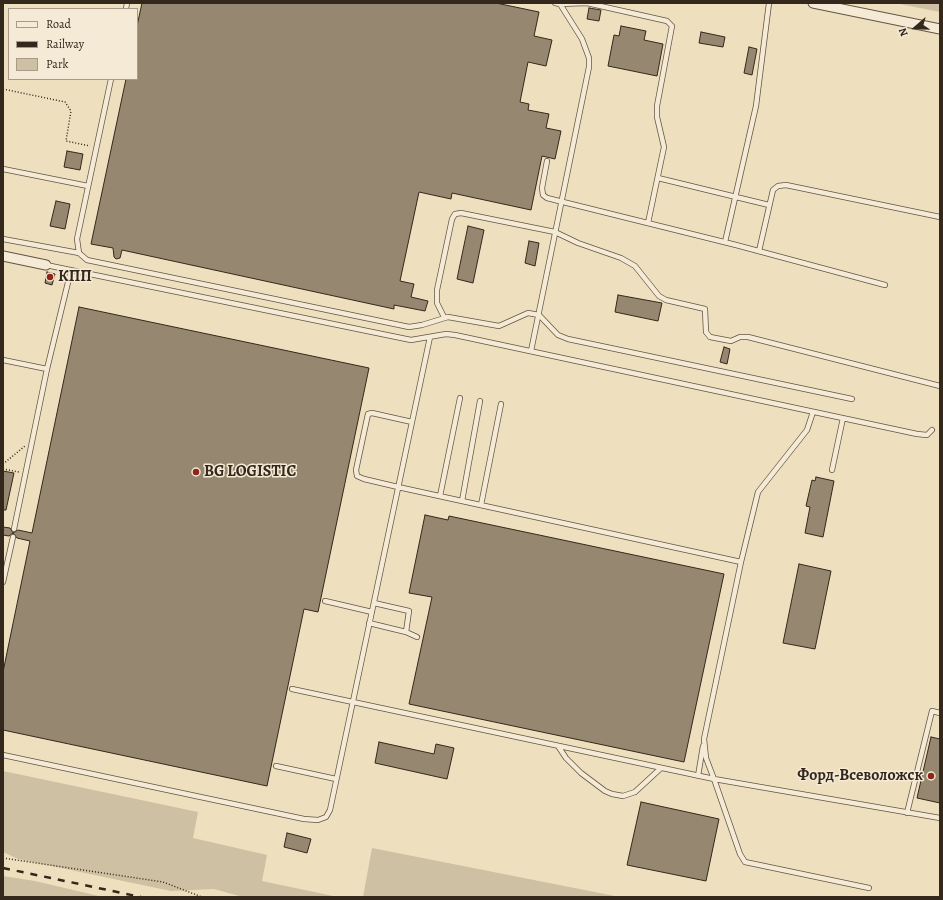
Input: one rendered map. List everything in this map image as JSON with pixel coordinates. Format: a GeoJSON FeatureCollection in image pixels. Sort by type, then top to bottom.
{"type":"FeatureCollection","features":[{"type":"Feature","properties":{"kind":"street"},"geometry":{"type":"LineString","coordinates":[[812,3],[940,29]]}},
{"type":"Feature","properties":{"kind":"street"},"geometry":{"type":"LineString","coordinates":[[3,256],[46,265]]}},
{"type":"Feature","properties":{"kind":"lane"},"geometry":{"type":"LineString","coordinates":[[558,4],[587,3],[667,21],[671,24],[672,28],[657,106],[657,117],[664,147],[648,223]]}},
{"type":"Feature","properties":{"kind":"lane"},"geometry":{"type":"LineString","coordinates":[[725,242],[756,106],[769,3]]}},
{"type":"Feature","properties":{"kind":"lane"},"geometry":{"type":"LineString","coordinates":[[531,351],[589,67],[589,58],[582,39],[558,4]]}},
{"type":"Feature","properties":{"kind":"lane"},"geometry":{"type":"LineString","coordinates":[[79,253],[77,239],[111,80]]}},
{"type":"Feature","properties":{"kind":"lane"},"geometry":{"type":"LineString","coordinates":[[548,161],[542,188],[543,195],[547,198],[725,242],[885,285]]}},
{"type":"Feature","properties":{"kind":"lane"},"geometry":{"type":"LineString","coordinates":[[3,169],[88,186]]}},
{"type":"Feature","properties":{"kind":"lane"},"geometry":{"type":"LineString","coordinates":[[658,178],[769,205]]}},
{"type":"Feature","properties":{"kind":"lane"},"geometry":{"type":"LineString","coordinates":[[759,251],[772,190],[778,186],[786,185],[940,217]]}},
{"type":"Feature","properties":{"kind":"lane"},"geometry":{"type":"LineString","coordinates":[[444,317],[436,297],[455,214],[461,213],[555,232],[578,243],[606,251],[635,266],[659,296],[666,300],[706,309],[706,332],[710,337],[731,341],[740,337],[748,337],[940,386]]}},
{"type":"Feature","properties":{"kind":"lane"},"geometry":{"type":"LineString","coordinates":[[3,239],[79,253],[87,260],[409,327],[422,325],[444,317],[453,317],[499,326],[526,313],[539,315],[558,335],[568,339],[852,399]]}},
{"type":"Feature","properties":{"kind":"lane"},"geometry":{"type":"LineString","coordinates":[[46,265],[411,340],[446,334],[455,334],[922,435],[927,435],[932,430]]}},
{"type":"Feature","properties":{"kind":"lane"},"geometry":{"type":"LineString","coordinates":[[14,529],[47,369],[71,270]]}},
{"type":"Feature","properties":{"kind":"lane"},"geometry":{"type":"LineString","coordinates":[[3,755],[313,820],[322,819],[328,814],[430,337]]}},
{"type":"Feature","properties":{"kind":"lane"},"geometry":{"type":"LineString","coordinates":[[3,360],[47,369]]}},
{"type":"Feature","properties":{"kind":"lane"},"geometry":{"type":"LineString","coordinates":[[440,496],[460,398]]}},
{"type":"Feature","properties":{"kind":"lane"},"geometry":{"type":"LineString","coordinates":[[462,501],[480,400]]}},
{"type":"Feature","properties":{"kind":"lane"},"geometry":{"type":"LineString","coordinates":[[481,505],[501,404]]}},
{"type":"Feature","properties":{"kind":"lane"},"geometry":{"type":"LineString","coordinates":[[698,776],[704,739],[741,562],[758,492],[807,430],[812,412]]}},
{"type":"Feature","properties":{"kind":"lane"},"geometry":{"type":"LineString","coordinates":[[412,422],[372,413],[368,414],[356,473],[364,479],[398,487],[741,562]]}},
{"type":"Feature","properties":{"kind":"lane"},"geometry":{"type":"LineString","coordinates":[[832,470],[843,418]]}},
{"type":"Feature","properties":{"kind":"lane"},"geometry":{"type":"LineString","coordinates":[[3,582],[12,537]]}},
{"type":"Feature","properties":{"kind":"lane"},"geometry":{"type":"LineString","coordinates":[[325,600],[372,612]]}},
{"type":"Feature","properties":{"kind":"lane"},"geometry":{"type":"LineString","coordinates":[[374,603],[409,611],[406,632]]}},
{"type":"Feature","properties":{"kind":"lane"},"geometry":{"type":"LineString","coordinates":[[369,623],[406,632],[417,637]]}},
{"type":"Feature","properties":{"kind":"lane"},"geometry":{"type":"LineString","coordinates":[[292,689],[698,776],[940,818]]}},
{"type":"Feature","properties":{"kind":"lane"},"geometry":{"type":"LineString","coordinates":[[907,813],[932,711],[940,713]]}},
{"type":"Feature","properties":{"kind":"lane"},"geometry":{"type":"LineString","coordinates":[[704,739],[706,758],[740,854],[745,862],[869,888]]}},
{"type":"Feature","properties":{"kind":"lane"},"geometry":{"type":"LineString","coordinates":[[558,746],[566,758],[581,772],[612,794],[630,795],[640,788],[661,768]]}},
{"type":"Feature","properties":{"kind":"lane"},"geometry":{"type":"LineString","coordinates":[[276,766],[336,780]]}},
{"type":"Feature","properties":{"kind":"path"},"geometry":{"type":"LineString","coordinates":[[3,89],[65,102],[72,112],[66,142],[90,146]]}},
{"type":"Feature","properties":{"kind":"path"},"geometry":{"type":"LineString","coordinates":[[3,464],[27,444]]}},
{"type":"Feature","properties":{"kind":"path"},"geometry":{"type":"LineString","coordinates":[[3,469],[19,472]]}},
{"type":"Feature","properties":{"kind":"path"},"geometry":{"type":"LineString","coordinates":[[3,858],[163,882],[202,897]]}},
{"type":"Feature","properties":{"kind":"green space"},"geometry":{"type":"Polygon","coordinates":[[[895,3],[940,3],[940,12],[895,3]]]}},
{"type":"Feature","properties":{"kind":"green space"},"geometry":{"type":"Polygon","coordinates":[[[3,771],[198,812],[193,838],[267,855],[262,881],[338,897],[243,897],[214,889],[171,891],[18,859],[3,852],[3,771]]]}},
{"type":"Feature","properties":{"kind":"green space"},"geometry":{"type":"Polygon","coordinates":[[[372,848],[620,897],[363,897],[372,848]]]}},
{"type":"Feature","properties":{"kind":"green space"},"geometry":{"type":"Polygon","coordinates":[[[3,876],[35,881],[103,897],[3,897],[3,876]]]}},
{"type":"Feature","properties":{"kind":"building"},"geometry":{"type":"Polygon","coordinates":[[[142,3],[496,3],[539,12],[534,36],[552,40],[546,66],[528,62],[520,102],[529,104],[528,110],[549,114],[546,128],[561,131],[555,159],[542,156],[531,210],[452,193],[451,199],[419,192],[400,281],[414,284],[411,297],[428,301],[425,311],[394,305],[394,309],[122,250],[120,258],[116,259],[114,257],[113,248],[91,244],[126,80],[138,80],[138,21],[142,3]]]}},
{"type":"Feature","properties":{"kind":"building"},"geometry":{"type":"Polygon","coordinates":[[[589,8],[601,10],[599,21],[587,19],[589,8]]]}},
{"type":"Feature","properties":{"kind":"building"},"geometry":{"type":"Polygon","coordinates":[[[621,26],[646,31],[644,40],[663,44],[657,76],[608,66],[614,35],[619,36],[621,26]]]}},
{"type":"Feature","properties":{"kind":"building"},"geometry":{"type":"Polygon","coordinates":[[[701,32],[725,37],[723,47],[699,43],[701,32]]]}},
{"type":"Feature","properties":{"kind":"building"},"geometry":{"type":"Polygon","coordinates":[[[749,47],[757,49],[752,75],[744,73],[749,47]]]}},
{"type":"Feature","properties":{"kind":"building"},"geometry":{"type":"Polygon","coordinates":[[[67,151],[83,154],[80,170],[64,167],[67,151]]]}},
{"type":"Feature","properties":{"kind":"building"},"geometry":{"type":"Polygon","coordinates":[[[56,201],[70,204],[65,229],[50,226],[56,201]]]}},
{"type":"Feature","properties":{"kind":"building"},"geometry":{"type":"Polygon","coordinates":[[[468,226],[484,230],[473,283],[457,279],[468,226]]]}},
{"type":"Feature","properties":{"kind":"building"},"geometry":{"type":"Polygon","coordinates":[[[529,241],[539,243],[535,266],[525,263],[529,241]]]}},
{"type":"Feature","properties":{"kind":"building","name":"КПП"},"geometry":{"type":"Polygon","coordinates":[[[47,272],[55,274],[52,285],[45,283],[47,272]]]}},
{"type":"Feature","properties":{"kind":"building"},"geometry":{"type":"Polygon","coordinates":[[[618,295],[662,303],[658,321],[615,312],[618,295]]]}},
{"type":"Feature","properties":{"kind":"building","name":"BG LOGISTIC"},"geometry":{"type":"Polygon","coordinates":[[[79,307],[369,368],[318,612],[304,609],[267,786],[3,730],[3,672],[30,541],[17,538],[13,533],[18,530],[32,533],[79,307]]]}},
{"type":"Feature","properties":{"kind":"building"},"geometry":{"type":"Polygon","coordinates":[[[724,347],[730,349],[727,364],[720,362],[724,347]]]}},
{"type":"Feature","properties":{"kind":"building"},"geometry":{"type":"Polygon","coordinates":[[[3,471],[14,473],[6,510],[3,510],[3,471]]]}},
{"type":"Feature","properties":{"kind":"building"},"geometry":{"type":"Polygon","coordinates":[[[816,477],[834,481],[823,537],[805,533],[810,507],[806,506],[812,480],[815,481],[816,477]]]}},
{"type":"Feature","properties":{"kind":"building"},"geometry":{"type":"Polygon","coordinates":[[[425,515],[448,520],[449,516],[724,574],[684,762],[409,704],[432,597],[409,593],[425,515]]]}},
{"type":"Feature","properties":{"kind":"building"},"geometry":{"type":"Polygon","coordinates":[[[3,527],[10,528],[13,533],[9,536],[3,535],[3,527]]]}},
{"type":"Feature","properties":{"kind":"building"},"geometry":{"type":"Polygon","coordinates":[[[799,564],[831,571],[815,649],[783,643],[799,564]]]}},
{"type":"Feature","properties":{"kind":"building","name":"Форд-Всеволожск"},"geometry":{"type":"Polygon","coordinates":[[[931,737],[940,739],[940,803],[917,798],[931,737]]]}},
{"type":"Feature","properties":{"kind":"building"},"geometry":{"type":"Polygon","coordinates":[[[379,742],[434,754],[436,744],[454,748],[447,779],[375,763],[379,742]]]}},
{"type":"Feature","properties":{"kind":"building"},"geometry":{"type":"Polygon","coordinates":[[[641,802],[719,819],[706,881],[627,865],[641,802]]]}},
{"type":"Feature","properties":{"kind":"building"},"geometry":{"type":"Polygon","coordinates":[[[287,833],[311,839],[307,853],[284,847],[287,833]]]}},
{"type":"Feature","properties":{"kind":"railway"},"geometry":{"type":"LineString","coordinates":[[3,868],[141,897]]}},
{"type":"Feature","properties":{"kind":"place","name":"КПП"},"geometry":{"type":"Point","coordinates":[50,277]}},
{"type":"Feature","properties":{"kind":"place","name":"BG LOGISTIC"},"geometry":{"type":"Point","coordinates":[196,472]}},
{"type":"Feature","properties":{"kind":"place","name":"Форд-Всеволожск"},"geometry":{"type":"Point","coordinates":[931,776]}}]}
